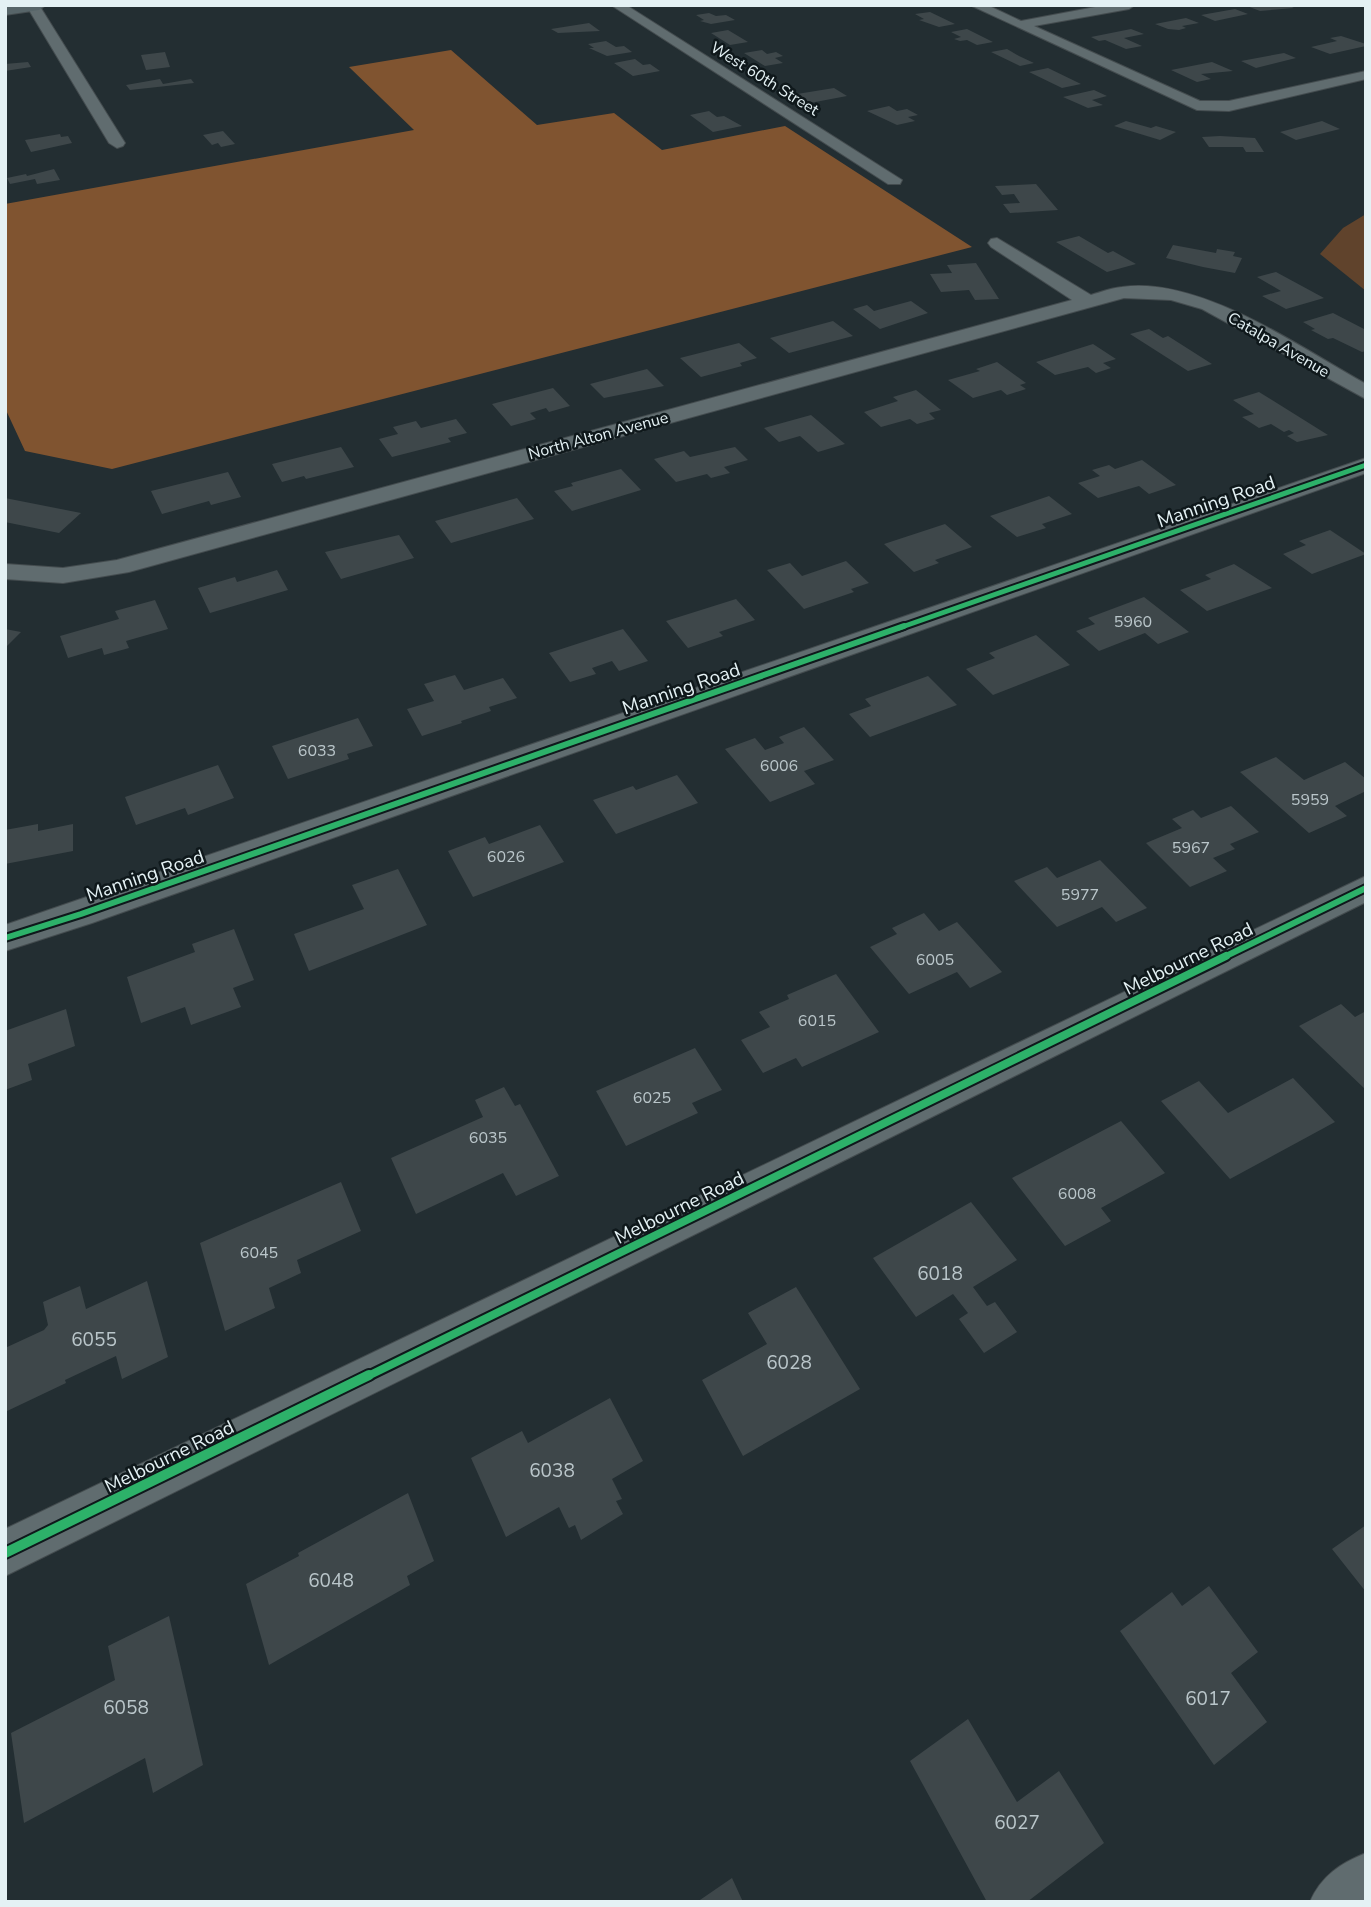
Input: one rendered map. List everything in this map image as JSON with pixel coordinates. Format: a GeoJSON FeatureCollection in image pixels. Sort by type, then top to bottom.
{"type":"FeatureCollection","features":[{"type":"Feature","properties":{"kind":"main road"},"geometry":{"type":"LineString","coordinates":[[5,10],[39,5]]}},
{"type":"Feature","properties":{"kind":"street","name":"West 60th Street"},"geometry":{"type":"LineString","coordinates":[[617,5],[894,180]]}},
{"type":"Feature","properties":{"kind":"street"},"geometry":{"type":"LineString","coordinates":[[976,5],[1189,103],[1211,107],[1229,106],[1366,75]]}},
{"type":"Feature","properties":{"kind":"street"},"geometry":{"type":"LineString","coordinates":[[1019,25],[1129,5]]}},
{"type":"Feature","properties":{"kind":"street"},"geometry":{"type":"LineString","coordinates":[[32,6],[117,143]]}},
{"type":"Feature","properties":{"kind":"street"},"geometry":{"type":"LineString","coordinates":[[997,243],[1087,301]]}},
{"type":"Feature","properties":{"kind":"street","name":"North Alton Avenue"},"geometry":{"type":"LineString","coordinates":[[5,571],[34,576],[65,576],[120,567],[1087,301],[1134,292],[1190,298]]}},
{"type":"Feature","properties":{"kind":"street","name":"Catalpa Avenue"},"geometry":{"type":"LineString","coordinates":[[1190,298],[1218,309],[1366,394]]}},
{"type":"Feature","properties":{"kind":"street","name":"Manning Road"},"geometry":{"type":"LineString","coordinates":[[5,938],[1366,465]]}},
{"type":"Feature","properties":{"kind":"street","name":"Melbourne Road"},"geometry":{"type":"LineString","coordinates":[[5,1553],[1366,888]]}},
{"type":"Feature","properties":{"kind":"street"},"geometry":{"type":"LineString","coordinates":[[1337,1902],[1366,1879]]}},
{"type":"Feature","properties":{"kind":"shaded area"},"geometry":{"type":"Polygon","coordinates":[[[451,50],[537,125],[614,113],[662,150],[785,126],[972,247],[112,469],[25,451],[5,408],[5,204],[414,130],[349,67],[451,50]]]}},
{"type":"Feature","properties":{"kind":"shaded area"},"geometry":{"type":"Polygon","coordinates":[[[1366,214],[1366,291],[1320,254],[1343,228],[1366,214]]]}},
{"type":"Feature","properties":{"kind":"building"},"geometry":{"type":"Polygon","coordinates":[[[1288,5],[1294,8],[1260,11],[1247,6],[1288,5]]]}},
{"type":"Feature","properties":{"kind":"building"},"geometry":{"type":"Polygon","coordinates":[[[1235,9],[1248,14],[1215,21],[1201,15],[1235,9]]]}},
{"type":"Feature","properties":{"kind":"building"},"geometry":{"type":"Polygon","coordinates":[[[930,12],[955,24],[939,27],[919,20],[924,19],[915,14],[930,12]]]}},
{"type":"Feature","properties":{"kind":"building"},"geometry":{"type":"Polygon","coordinates":[[[709,13],[716,16],[726,15],[735,20],[711,24],[700,21],[704,20],[696,15],[709,13]]]}},
{"type":"Feature","properties":{"kind":"building"},"geometry":{"type":"Polygon","coordinates":[[[1186,18],[1199,23],[1182,26],[1186,28],[1179,30],[1155,24],[1186,18]]]}},
{"type":"Feature","properties":{"kind":"building"},"geometry":{"type":"Polygon","coordinates":[[[589,23],[600,31],[558,33],[551,29],[589,23]]]}},
{"type":"Feature","properties":{"kind":"building"},"geometry":{"type":"Polygon","coordinates":[[[967,29],[993,42],[977,45],[967,40],[954,39],[961,37],[951,32],[967,29]]]}},
{"type":"Feature","properties":{"kind":"building"},"geometry":{"type":"Polygon","coordinates":[[[1131,29],[1144,34],[1124,38],[1142,46],[1126,49],[1091,37],[1131,29]]]}},
{"type":"Feature","properties":{"kind":"building"},"geometry":{"type":"Polygon","coordinates":[[[728,30],[748,42],[730,45],[711,33],[728,30]]]}},
{"type":"Feature","properties":{"kind":"building"},"geometry":{"type":"Polygon","coordinates":[[[1341,36],[1366,46],[1330,54],[1311,47],[1337,41],[1330,38],[1341,36]]]}},
{"type":"Feature","properties":{"kind":"building"},"geometry":{"type":"Polygon","coordinates":[[[606,41],[616,47],[624,46],[632,52],[607,56],[589,48],[594,48],[588,44],[606,41]]]}},
{"type":"Feature","properties":{"kind":"building"},"geometry":{"type":"Polygon","coordinates":[[[1007,49],[1034,63],[1020,66],[991,52],[1007,49]]]}},
{"type":"Feature","properties":{"kind":"building"},"geometry":{"type":"Polygon","coordinates":[[[762,50],[767,54],[776,52],[783,56],[775,58],[783,63],[765,66],[744,53],[762,50]]]}},
{"type":"Feature","properties":{"kind":"building"},"geometry":{"type":"Polygon","coordinates":[[[165,52],[170,67],[146,70],[141,55],[165,52]]]}},
{"type":"Feature","properties":{"kind":"building"},"geometry":{"type":"Polygon","coordinates":[[[1284,53],[1296,58],[1256,68],[1241,61],[1284,53]]]}},
{"type":"Feature","properties":{"kind":"building"},"geometry":{"type":"Polygon","coordinates":[[[635,59],[660,71],[633,76],[614,63],[635,59]]]}},
{"type":"Feature","properties":{"kind":"building"},"geometry":{"type":"Polygon","coordinates":[[[28,62],[31,67],[5,71],[5,64],[28,62]]]}},
{"type":"Feature","properties":{"kind":"building"},"geometry":{"type":"Polygon","coordinates":[[[1212,62],[1233,71],[1201,74],[1211,79],[1197,82],[1171,70],[1212,62]]]}},
{"type":"Feature","properties":{"kind":"building"},"geometry":{"type":"Polygon","coordinates":[[[1048,68],[1081,84],[1062,88],[1029,72],[1048,68]]]}},
{"type":"Feature","properties":{"kind":"building"},"geometry":{"type":"Polygon","coordinates":[[[160,79],[163,84],[191,79],[194,83],[130,90],[126,85],[160,79]]]}},
{"type":"Feature","properties":{"kind":"building"},"geometry":{"type":"Polygon","coordinates":[[[834,88],[847,96],[810,103],[797,94],[834,88]]]}},
{"type":"Feature","properties":{"kind":"building"},"geometry":{"type":"Polygon","coordinates":[[[1094,90],[1107,96],[1092,100],[1103,105],[1088,108],[1063,97],[1094,90]]]}},
{"type":"Feature","properties":{"kind":"building"},"geometry":{"type":"Polygon","coordinates":[[[889,106],[897,111],[907,109],[918,115],[908,117],[915,121],[897,125],[867,111],[889,106]]]}},
{"type":"Feature","properties":{"kind":"building"},"geometry":{"type":"Polygon","coordinates":[[[709,111],[717,117],[724,116],[742,126],[713,132],[690,115],[709,111]]]}},
{"type":"Feature","properties":{"kind":"building"},"geometry":{"type":"Polygon","coordinates":[[[1126,121],[1176,132],[1160,140],[1114,126],[1126,121]]]}},
{"type":"Feature","properties":{"kind":"building"},"geometry":{"type":"Polygon","coordinates":[[[1322,121],[1340,129],[1296,140],[1280,132],[1322,121]]]}},
{"type":"Feature","properties":{"kind":"building"},"geometry":{"type":"Polygon","coordinates":[[[223,131],[235,144],[221,147],[218,143],[212,145],[203,135],[223,131]]]}},
{"type":"Feature","properties":{"kind":"building"},"geometry":{"type":"Polygon","coordinates":[[[60,134],[61,137],[68,136],[72,143],[31,152],[25,140],[60,134]]]}},
{"type":"Feature","properties":{"kind":"building"},"geometry":{"type":"Polygon","coordinates":[[[1202,137],[1255,138],[1264,152],[1246,152],[1243,147],[1209,147],[1202,137]]]}},
{"type":"Feature","properties":{"kind":"building"},"geometry":{"type":"Polygon","coordinates":[[[54,169],[60,180],[37,184],[35,179],[10,184],[7,178],[27,176],[54,169]]]}},
{"type":"Feature","properties":{"kind":"building"},"geometry":{"type":"Polygon","coordinates":[[[1036,184],[1058,210],[1010,213],[1003,204],[1020,203],[1014,194],[1002,195],[995,186],[1036,184]]]}},
{"type":"Feature","properties":{"kind":"building"},"geometry":{"type":"Polygon","coordinates":[[[1079,236],[1108,253],[1113,251],[1136,264],[1107,272],[1056,242],[1079,236]]]}},
{"type":"Feature","properties":{"kind":"building"},"geometry":{"type":"Polygon","coordinates":[[[1173,245],[1216,253],[1217,249],[1235,252],[1233,256],[1242,258],[1235,273],[1203,267],[1166,258],[1173,245]]]}},
{"type":"Feature","properties":{"kind":"building"},"geometry":{"type":"Polygon","coordinates":[[[976,263],[999,299],[975,300],[969,290],[941,292],[930,274],[952,273],[947,265],[976,263]]]}},
{"type":"Feature","properties":{"kind":"building"},"geometry":{"type":"Polygon","coordinates":[[[1276,272],[1324,298],[1286,309],[1262,296],[1281,291],[1257,277],[1276,272]]]}},
{"type":"Feature","properties":{"kind":"building"},"geometry":{"type":"Polygon","coordinates":[[[911,301],[928,313],[880,329],[853,309],[867,305],[874,311],[911,301]]]}},
{"type":"Feature","properties":{"kind":"building"},"geometry":{"type":"Polygon","coordinates":[[[1333,313],[1366,330],[1366,351],[1362,352],[1333,338],[1328,339],[1311,330],[1315,329],[1303,322],[1333,313]]]}},
{"type":"Feature","properties":{"kind":"building"},"geometry":{"type":"Polygon","coordinates":[[[833,321],[853,336],[789,353],[770,338],[833,321]]]}},
{"type":"Feature","properties":{"kind":"building"},"geometry":{"type":"Polygon","coordinates":[[[1149,329],[1163,338],[1168,336],[1212,364],[1188,371],[1130,334],[1149,329]]]}},
{"type":"Feature","properties":{"kind":"building"},"geometry":{"type":"Polygon","coordinates":[[[739,343],[757,358],[740,363],[742,366],[701,377],[680,358],[739,343]]]}},
{"type":"Feature","properties":{"kind":"building"},"geometry":{"type":"Polygon","coordinates":[[[1093,344],[1116,359],[1103,363],[1111,368],[1096,373],[1088,367],[1055,375],[1036,362],[1093,344]]]}},
{"type":"Feature","properties":{"kind":"building"},"geometry":{"type":"Polygon","coordinates":[[[997,362],[1026,383],[1020,385],[1026,389],[1007,395],[1001,390],[973,398],[948,380],[980,371],[976,369],[997,362]]]}},
{"type":"Feature","properties":{"kind":"building"},"geometry":{"type":"Polygon","coordinates":[[[647,369],[664,386],[604,398],[590,384],[647,369]]]}},
{"type":"Feature","properties":{"kind":"building"},"geometry":{"type":"Polygon","coordinates":[[[553,388],[570,406],[549,412],[546,408],[530,413],[536,419],[511,426],[492,404],[553,388]]]}},
{"type":"Feature","properties":{"kind":"building"},"geometry":{"type":"Polygon","coordinates":[[[916,390],[941,410],[929,413],[935,419],[917,424],[910,419],[881,427],[864,412],[898,401],[893,397],[916,390]]]}},
{"type":"Feature","properties":{"kind":"building"},"geometry":{"type":"Polygon","coordinates":[[[1259,392],[1328,435],[1297,442],[1287,436],[1294,433],[1289,430],[1284,432],[1271,424],[1259,428],[1242,417],[1254,414],[1233,400],[1259,392]]]}},
{"type":"Feature","properties":{"kind":"building"},"geometry":{"type":"Polygon","coordinates":[[[811,415],[845,444],[818,452],[800,436],[779,442],[764,428],[811,415]]]}},
{"type":"Feature","properties":{"kind":"building"},"geometry":{"type":"Polygon","coordinates":[[[456,419],[467,433],[448,438],[451,442],[392,457],[379,439],[398,434],[393,427],[416,421],[421,428],[456,419]]]}},
{"type":"Feature","properties":{"kind":"building"},"geometry":{"type":"Polygon","coordinates":[[[341,447],[354,467],[282,482],[272,464],[341,447]]]}},
{"type":"Feature","properties":{"kind":"building"},"geometry":{"type":"Polygon","coordinates":[[[735,447],[748,460],[724,467],[730,473],[711,478],[707,474],[676,482],[654,459],[684,451],[690,457],[735,447]]]}},
{"type":"Feature","properties":{"kind":"building"},"geometry":{"type":"Polygon","coordinates":[[[1142,460],[1176,485],[1149,494],[1139,486],[1098,498],[1078,483],[1100,476],[1092,470],[1109,465],[1115,469],[1142,460]]]}},
{"type":"Feature","properties":{"kind":"building"},"geometry":{"type":"Polygon","coordinates":[[[621,469],[641,490],[572,511],[554,491],[573,486],[571,483],[621,469]]]}},
{"type":"Feature","properties":{"kind":"building"},"geometry":{"type":"Polygon","coordinates":[[[228,472],[241,497],[211,505],[209,501],[162,514],[151,491],[228,472]]]}},
{"type":"Feature","properties":{"kind":"building"},"geometry":{"type":"Polygon","coordinates":[[[1049,496],[1072,514],[1042,524],[1046,528],[1017,537],[990,516],[1049,496]]]}},
{"type":"Feature","properties":{"kind":"building"},"geometry":{"type":"Polygon","coordinates":[[[5,498],[81,513],[59,533],[5,522],[5,498]]]}},
{"type":"Feature","properties":{"kind":"building"},"geometry":{"type":"Polygon","coordinates":[[[517,498],[534,519],[451,543],[435,521],[517,498]]]}},
{"type":"Feature","properties":{"kind":"building"},"geometry":{"type":"Polygon","coordinates":[[[945,524],[972,547],[935,560],[939,563],[914,572],[884,544],[945,524]]]}},
{"type":"Feature","properties":{"kind":"building"},"geometry":{"type":"Polygon","coordinates":[[[1330,530],[1366,554],[1312,574],[1283,554],[1306,545],[1299,541],[1330,530]]]}},
{"type":"Feature","properties":{"kind":"building"},"geometry":{"type":"Polygon","coordinates":[[[399,535],[414,558],[341,579],[325,552],[399,535]]]}},
{"type":"Feature","properties":{"kind":"building"},"geometry":{"type":"Polygon","coordinates":[[[846,561],[869,583],[851,589],[854,592],[804,609],[767,570],[790,563],[802,576],[846,561]]]}},
{"type":"Feature","properties":{"kind":"building"},"geometry":{"type":"Polygon","coordinates":[[[1234,564],[1272,588],[1207,611],[1180,590],[1211,579],[1205,575],[1234,564]]]}},
{"type":"Feature","properties":{"kind":"building"},"geometry":{"type":"Polygon","coordinates":[[[277,570],[288,590],[210,613],[198,588],[235,577],[237,582],[277,570]]]}},
{"type":"Feature","properties":{"kind":"building"},"geometry":{"type":"Polygon","coordinates":[[[1144,597],[1189,632],[1158,644],[1145,633],[1099,651],[1076,631],[1095,624],[1088,618],[1144,597]]]}},
{"type":"Feature","properties":{"kind":"building"},"geometry":{"type":"Polygon","coordinates":[[[736,599],[755,620],[719,632],[723,636],[688,648],[666,621],[736,599]]]}},
{"type":"Feature","properties":{"kind":"building"},"geometry":{"type":"Polygon","coordinates":[[[155,600],[168,629],[126,641],[129,648],[104,655],[102,648],[68,658],[60,636],[119,619],[115,611],[155,600]]]}},
{"type":"Feature","properties":{"kind":"building"},"geometry":{"type":"Polygon","coordinates":[[[5,629],[21,632],[5,648],[5,629]]]}},
{"type":"Feature","properties":{"kind":"building"},"geometry":{"type":"Polygon","coordinates":[[[623,629],[648,661],[619,671],[612,661],[592,668],[596,674],[570,682],[549,653],[623,629]]]}},
{"type":"Feature","properties":{"kind":"building"},"geometry":{"type":"Polygon","coordinates":[[[1036,635],[1070,665],[993,695],[966,669],[995,658],[989,653],[1036,635]]]}},
{"type":"Feature","properties":{"kind":"building"},"geometry":{"type":"Polygon","coordinates":[[[455,675],[464,690],[503,678],[517,698],[489,707],[491,711],[461,721],[462,723],[422,736],[407,709],[434,701],[424,684],[455,675]]]}},
{"type":"Feature","properties":{"kind":"building"},"geometry":{"type":"Polygon","coordinates":[[[928,676],[957,705],[870,737],[849,714],[871,706],[865,699],[928,676]]]}},
{"type":"Feature","properties":{"kind":"building"},"geometry":{"type":"Polygon","coordinates":[[[358,718],[373,746],[347,754],[349,759],[288,779],[272,746],[358,718]]]}},
{"type":"Feature","properties":{"kind":"building"},"geometry":{"type":"Polygon","coordinates":[[[804,727],[834,760],[804,771],[815,784],[770,802],[725,749],[755,738],[765,750],[784,743],[779,737],[804,727]]]}},
{"type":"Feature","properties":{"kind":"building"},"geometry":{"type":"Polygon","coordinates":[[[1276,757],[1304,780],[1345,762],[1366,779],[1366,791],[1335,806],[1347,816],[1309,833],[1240,772],[1276,757]]]}},
{"type":"Feature","properties":{"kind":"building"},"geometry":{"type":"Polygon","coordinates":[[[218,765],[234,798],[188,815],[185,808],[136,825],[125,797],[218,765]]]}},
{"type":"Feature","properties":{"kind":"building"},"geometry":{"type":"Polygon","coordinates":[[[677,775],[698,803],[616,834],[593,800],[633,786],[636,790],[677,775]]]}},
{"type":"Feature","properties":{"kind":"building"},"geometry":{"type":"Polygon","coordinates":[[[1231,806],[1259,832],[1230,844],[1235,849],[1213,858],[1227,871],[1190,887],[1146,843],[1182,828],[1172,819],[1193,810],[1201,818],[1231,806]]]}},
{"type":"Feature","properties":{"kind":"building"},"geometry":{"type":"Polygon","coordinates":[[[38,824],[38,831],[73,824],[73,851],[5,864],[5,830],[38,824]]]}},
{"type":"Feature","properties":{"kind":"building"},"geometry":{"type":"Polygon","coordinates":[[[540,825],[564,862],[473,897],[448,851],[485,837],[489,844],[540,825]]]}},
{"type":"Feature","properties":{"kind":"building"},"geometry":{"type":"Polygon","coordinates":[[[1100,860],[1147,908],[1116,922],[1102,907],[1057,927],[1014,881],[1047,867],[1057,878],[1100,860]]]}},
{"type":"Feature","properties":{"kind":"building"},"geometry":{"type":"Polygon","coordinates":[[[398,869],[427,925],[309,971],[294,934],[364,909],[352,885],[398,869]]]}},
{"type":"Feature","properties":{"kind":"building"},"geometry":{"type":"Polygon","coordinates":[[[924,913],[939,931],[957,922],[1002,972],[970,988],[957,972],[909,994],[870,947],[897,934],[892,928],[924,913]]]}},
{"type":"Feature","properties":{"kind":"building"},"geometry":{"type":"Polygon","coordinates":[[[234,929],[254,980],[233,988],[241,1007],[191,1025],[185,1007],[141,1023],[127,977],[195,952],[192,944],[234,929]]]}},
{"type":"Feature","properties":{"kind":"building"},"geometry":{"type":"Polygon","coordinates":[[[836,974],[879,1032],[802,1067],[796,1058],[763,1073],[741,1040],[770,1027],[759,1012],[789,999],[787,995],[836,974]]]}},
{"type":"Feature","properties":{"kind":"building"},"geometry":{"type":"Polygon","coordinates":[[[1341,1004],[1355,1017],[1366,1011],[1366,1090],[1299,1026],[1341,1004]]]}},
{"type":"Feature","properties":{"kind":"building"},"geometry":{"type":"Polygon","coordinates":[[[66,1009],[75,1046],[28,1064],[32,1080],[5,1090],[5,1031],[66,1009]]]}},
{"type":"Feature","properties":{"kind":"building"},"geometry":{"type":"Polygon","coordinates":[[[695,1048],[722,1090],[692,1103],[698,1113],[626,1146],[596,1091],[695,1048]]]}},
{"type":"Feature","properties":{"kind":"building"},"geometry":{"type":"Polygon","coordinates":[[[1293,1078],[1335,1122],[1230,1179],[1161,1101],[1199,1081],[1228,1113],[1293,1078]]]}},
{"type":"Feature","properties":{"kind":"building"},"geometry":{"type":"Polygon","coordinates":[[[504,1087],[515,1106],[520,1104],[559,1176],[516,1196],[503,1173],[416,1214],[391,1158],[483,1117],[475,1100],[504,1087]]]}},
{"type":"Feature","properties":{"kind":"building"},"geometry":{"type":"Polygon","coordinates":[[[1121,1121],[1165,1173],[1101,1208],[1111,1221],[1065,1246],[1012,1178],[1121,1121]]]}},
{"type":"Feature","properties":{"kind":"building"},"geometry":{"type":"Polygon","coordinates":[[[341,1182],[361,1231],[297,1260],[301,1273],[269,1288],[275,1308],[225,1331],[200,1243],[341,1182]]]}},
{"type":"Feature","properties":{"kind":"building"},"geometry":{"type":"Polygon","coordinates":[[[971,1202],[1017,1260],[973,1287],[987,1306],[995,1302],[1017,1332],[984,1353],[959,1319],[968,1313],[953,1294],[916,1317],[873,1258],[971,1202]]]}},
{"type":"Feature","properties":{"kind":"building"},"geometry":{"type":"Polygon","coordinates":[[[147,1281],[168,1357],[122,1379],[116,1356],[5,1412],[5,1348],[44,1330],[48,1325],[43,1302],[80,1286],[86,1309],[147,1281]]]}},
{"type":"Feature","properties":{"kind":"building"},"geometry":{"type":"Polygon","coordinates":[[[796,1287],[860,1389],[743,1456],[702,1380],[767,1344],[748,1313],[796,1287]]]}},
{"type":"Feature","properties":{"kind":"building"},"geometry":{"type":"Polygon","coordinates":[[[610,1398],[643,1461],[612,1479],[622,1499],[616,1501],[623,1514],[581,1540],[575,1525],[569,1528],[559,1507],[506,1537],[471,1458],[522,1431],[528,1443],[610,1398]]]}},
{"type":"Feature","properties":{"kind":"building"},"geometry":{"type":"Polygon","coordinates":[[[408,1493],[434,1561],[407,1576],[410,1585],[269,1665],[246,1584],[408,1493]]]}},
{"type":"Feature","properties":{"kind":"building"},"geometry":{"type":"Polygon","coordinates":[[[1366,1525],[1366,1592],[1332,1549],[1366,1525]]]}},
{"type":"Feature","properties":{"kind":"building"},"geometry":{"type":"Polygon","coordinates":[[[1209,1586],[1258,1652],[1231,1673],[1267,1722],[1214,1765],[1120,1631],[1172,1592],[1182,1606],[1209,1586]]]}},
{"type":"Feature","properties":{"kind":"building"},"geometry":{"type":"Polygon","coordinates":[[[169,1616],[203,1765],[153,1793],[145,1758],[24,1823],[11,1733],[115,1680],[108,1646],[169,1616]]]}},
{"type":"Feature","properties":{"kind":"building"},"geometry":{"type":"Polygon","coordinates":[[[968,1719],[1017,1802],[1059,1771],[1104,1843],[1027,1902],[987,1902],[910,1761],[968,1719]]]}},
{"type":"Feature","properties":{"kind":"building"},"geometry":{"type":"Polygon","coordinates":[[[732,1878],[743,1902],[697,1902],[732,1878]]]}},
{"type":"Feature","properties":{"kind":"cycle path"},"geometry":{"type":"LineString","coordinates":[[5,938],[81,914],[1366,465]]}},
{"type":"Feature","properties":{"kind":"cycle path"},"geometry":{"type":"LineString","coordinates":[[5,1553],[1366,888]]}}]}
